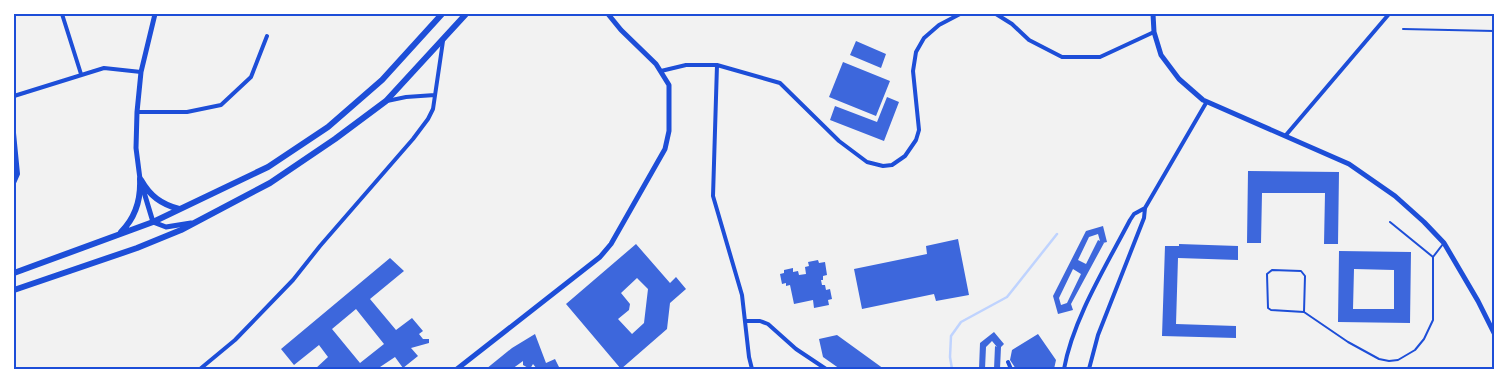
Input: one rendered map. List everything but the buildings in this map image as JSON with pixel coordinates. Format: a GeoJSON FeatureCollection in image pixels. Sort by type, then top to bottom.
{"type":"FeatureCollection","features":[{"type":"Feature","properties":{"kind":"main road"},"geometry":{"type":"LineString","coordinates":[[14,273],[153,222],[268,167],[328,128],[382,80],[442,14]]}},
{"type":"Feature","properties":{"kind":"main road"},"geometry":{"type":"LineString","coordinates":[[14,290],[137,248],[181,230],[270,183],[335,139],[386,101],[466,14]]}},
{"type":"Feature","properties":{"kind":"main road"},"geometry":{"type":"LineString","coordinates":[[140,179],[156,199],[167,206],[179,209]]}},
{"type":"Feature","properties":{"kind":"main road"},"geometry":{"type":"LineString","coordinates":[[120,233],[130,223],[134,215],[140,193],[140,179]]}},
{"type":"Feature","properties":{"kind":"street"},"geometry":{"type":"LineString","coordinates":[[62,14],[81,74]]}},
{"type":"Feature","properties":{"kind":"street"},"geometry":{"type":"LineString","coordinates":[[155,14],[141,72],[137,112],[136,148],[140,179],[153,222],[166,227],[194,223]]}},
{"type":"Feature","properties":{"kind":"street"},"geometry":{"type":"LineString","coordinates":[[457,369],[600,257],[612,244],[665,149],[669,131],[669,85],[661,71],[650,58],[620,30],[608,14]]}},
{"type":"Feature","properties":{"kind":"street"},"geometry":{"type":"LineString","coordinates":[[661,71],[686,65],[717,65],[780,83],[839,141],[867,162],[883,166],[892,165],[905,156],[916,140],[920,130],[913,70],[916,52],[924,38],[939,25],[960,14]]}},
{"type":"Feature","properties":{"kind":"street"},"geometry":{"type":"LineString","coordinates":[[996,14],[1012,24],[1029,40],[1062,57],[1100,57],[1154,32]]}},
{"type":"Feature","properties":{"kind":"street"},"geometry":{"type":"LineString","coordinates":[[1153,14],[1154,32],[1158,47],[1166,64],[1186,86],[1206,102],[1286,135],[1348,164],[1395,196],[1424,222],[1444,242],[1494,333]]}},
{"type":"Feature","properties":{"kind":"street"},"geometry":{"type":"LineString","coordinates":[[1286,135],[1390,14]]}},
{"type":"Feature","properties":{"kind":"street"},"geometry":{"type":"LineString","coordinates":[[137,112],[187,112],[221,105],[252,77],[267,36]]}},
{"type":"Feature","properties":{"kind":"street"},"geometry":{"type":"LineString","coordinates":[[200,369],[235,340],[293,280],[423,126],[433,109],[443,41]]}},
{"type":"Feature","properties":{"kind":"street"},"geometry":{"type":"LineString","coordinates":[[717,65],[713,196],[738,279],[752,369]]}},
{"type":"Feature","properties":{"kind":"street"},"geometry":{"type":"LineString","coordinates":[[14,96],[104,68],[141,72]]}},
{"type":"Feature","properties":{"kind":"street"},"geometry":{"type":"LineString","coordinates":[[386,101],[406,97],[435,95]]}},
{"type":"Feature","properties":{"kind":"street"},"geometry":{"type":"LineString","coordinates":[[1089,369],[1098,335],[1144,218],[1145,208],[1206,102]]}},
{"type":"Feature","properties":{"kind":"street"},"geometry":{"type":"LineString","coordinates":[[14,133],[18,174],[14,183]]}},
{"type":"Feature","properties":{"kind":"street"},"geometry":{"type":"LineString","coordinates":[[1064,369],[1067,350],[1076,326],[1130,220],[1134,214],[1145,208]]}},
{"type":"Feature","properties":{"kind":"street"},"geometry":{"type":"LineString","coordinates":[[746,321],[760,321],[768,324],[796,349],[826,369]]}},
{"type":"Feature","properties":{"kind":"street"},"geometry":{"type":"LineString","coordinates":[[1008,362],[1011,369]]}},
{"type":"Feature","properties":{"kind":"lane"},"geometry":{"type":"LineString","coordinates":[[1403,29],[1494,31]]}},
{"type":"Feature","properties":{"kind":"lane"},"geometry":{"type":"LineString","coordinates":[[1390,222],[1434,257]]}},
{"type":"Feature","properties":{"kind":"lane"},"geometry":{"type":"LineString","coordinates":[[1304,312],[1304,273],[1301,271],[1269,271],[1267,274],[1268,308],[1271,310],[1304,312],[1348,342],[1379,359],[1388,361],[1398,360],[1415,350],[1424,339],[1432,320],[1434,257],[1444,242]]}},
{"type":"Feature","properties":{"kind":"waterway"},"geometry":{"type":"LineString","coordinates":[[952,369],[950,357],[951,336],[961,322],[1007,297],[1057,234]]}}]}
